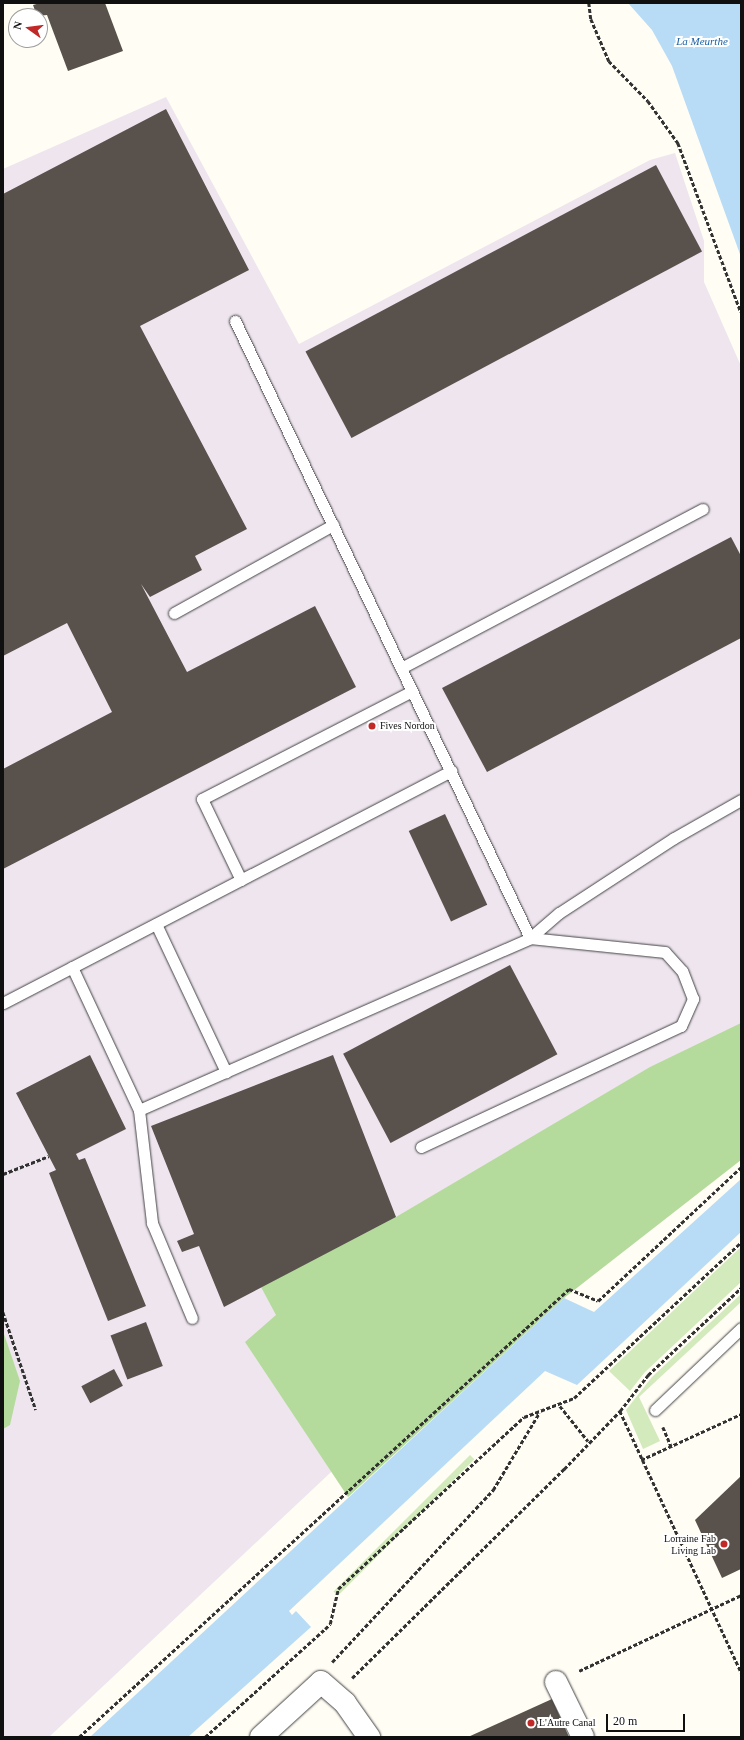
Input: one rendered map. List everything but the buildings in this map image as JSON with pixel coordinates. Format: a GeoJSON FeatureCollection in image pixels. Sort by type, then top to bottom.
{"type":"FeatureCollection","features":[{"type":"Feature","properties":{"kind":"street"},"geometry":{"type":"LineString","coordinates":[[556,1682],[583,1737]]}},
{"type":"Feature","properties":{"kind":"street"},"geometry":{"type":"LineString","coordinates":[[261,1737],[328,1688],[370,1737]]}},
{"type":"Feature","properties":{"kind":"lane"},"geometry":{"type":"LineString","coordinates":[[235,321],[530,938]]}},
{"type":"Feature","properties":{"kind":"lane"},"geometry":{"type":"LineString","coordinates":[[401,668],[703,509]]}},
{"type":"Feature","properties":{"kind":"lane"},"geometry":{"type":"LineString","coordinates":[[174,613],[333,525]]}},
{"type":"Feature","properties":{"kind":"lane"},"geometry":{"type":"LineString","coordinates":[[241,880],[202,799],[412,691]]}},
{"type":"Feature","properties":{"kind":"lane"},"geometry":{"type":"LineString","coordinates":[[3,1003],[451,771]]}},
{"type":"Feature","properties":{"kind":"lane"},"geometry":{"type":"LineString","coordinates":[[139,1110],[530,938],[560,913],[674,838],[741,800]]}},
{"type":"Feature","properties":{"kind":"lane"},"geometry":{"type":"LineString","coordinates":[[156,924],[226,1072]]}},
{"type":"Feature","properties":{"kind":"lane"},"geometry":{"type":"LineString","coordinates":[[421,1147],[681,1026],[693,1000],[682,971],[665,952],[530,938]]}},
{"type":"Feature","properties":{"kind":"lane"},"geometry":{"type":"LineString","coordinates":[[72,967],[139,1110],[152,1223],[192,1318]]}},
{"type":"Feature","properties":{"kind":"lane"},"geometry":{"type":"LineString","coordinates":[[656,1410],[741,1328]]}},
{"type":"Feature","properties":{"kind":"path"},"geometry":{"type":"LineString","coordinates":[[589,3],[591,19],[609,61],[648,101],[678,143],[741,312]]}},
{"type":"Feature","properties":{"kind":"path"},"geometry":{"type":"LineString","coordinates":[[3,1174],[49,1156]]}},
{"type":"Feature","properties":{"kind":"path"},"geometry":{"type":"LineString","coordinates":[[79,1737],[569,1289],[598,1301],[741,1167]]}},
{"type":"Feature","properties":{"kind":"path"},"geometry":{"type":"LineString","coordinates":[[205,1737],[330,1624],[338,1589],[524,1417],[560,1406],[574,1398],[741,1242]]}},
{"type":"Feature","properties":{"kind":"path"},"geometry":{"type":"LineString","coordinates":[[328,1688],[620,1411],[648,1375],[741,1288]]}},
{"type":"Feature","properties":{"kind":"path"},"geometry":{"type":"LineString","coordinates":[[3,1312],[36,1410]]}},
{"type":"Feature","properties":{"kind":"path"},"geometry":{"type":"LineString","coordinates":[[560,1406],[588,1441]]}},
{"type":"Feature","properties":{"kind":"path"},"geometry":{"type":"LineString","coordinates":[[620,1411],[641,1460],[741,1672]]}},
{"type":"Feature","properties":{"kind":"path"},"geometry":{"type":"LineString","coordinates":[[328,1688],[338,1653],[493,1490],[539,1413]]}},
{"type":"Feature","properties":{"kind":"path"},"geometry":{"type":"LineString","coordinates":[[641,1460],[741,1414]]}},
{"type":"Feature","properties":{"kind":"path"},"geometry":{"type":"LineString","coordinates":[[556,1682],[741,1595]]}},
{"type":"Feature","properties":{"kind":"shaded area","name":"Fives Nordon"},"geometry":{"type":"Polygon","coordinates":[[[166,97],[299,344],[650,160],[675,153],[704,241],[704,282],[741,366],[741,1087],[49,1737],[3,1737],[3,169],[166,97]]]}},
{"type":"Feature","properties":{"kind":"green space"},"geometry":{"type":"Polygon","coordinates":[[[741,1023],[741,1160],[564,1298],[348,1497],[245,1342],[276,1315],[261,1287],[396,1217],[650,1067],[741,1023]]]}},
{"type":"Feature","properties":{"kind":"green space"},"geometry":{"type":"Polygon","coordinates":[[[741,1247],[741,1282],[645,1372],[630,1391],[609,1371],[741,1247]]]}},
{"type":"Feature","properties":{"kind":"green space"},"geometry":{"type":"Polygon","coordinates":[[[741,1294],[741,1302],[639,1397],[660,1441],[643,1449],[626,1410],[652,1377],[741,1294]]]}},
{"type":"Feature","properties":{"kind":"green space"},"geometry":{"type":"Polygon","coordinates":[[[3,1331],[20,1381],[10,1425],[3,1429],[3,1331]]]}},
{"type":"Feature","properties":{"kind":"green space"},"geometry":{"type":"Polygon","coordinates":[[[470,1455],[474,1459],[338,1596],[334,1591],[470,1455]]]}},
{"type":"Feature","properties":{"kind":"water","name":"La Meurthe"},"geometry":{"type":"Polygon","coordinates":[[[628,3],[741,3],[741,257],[672,66],[652,30],[628,3]]]}},
{"type":"Feature","properties":{"kind":"water"},"geometry":{"type":"Polygon","coordinates":[[[741,1179],[741,1232],[577,1385],[545,1371],[289,1611],[292,1615],[296,1611],[311,1627],[188,1737],[90,1737],[564,1298],[594,1312],[741,1179]]]}},
{"type":"Feature","properties":{"kind":"place","name":"Fives Nordon"},"geometry":{"type":"Point","coordinates":[372,726]}},
{"type":"Feature","properties":{"kind":"place","name":"Lorraine Fab Living Lab"},"geometry":{"type":"Point","coordinates":[724,1544]}},
{"type":"Feature","properties":{"kind":"place","name":"L'Autre Canal"},"geometry":{"type":"Point","coordinates":[531,1723]}}]}
